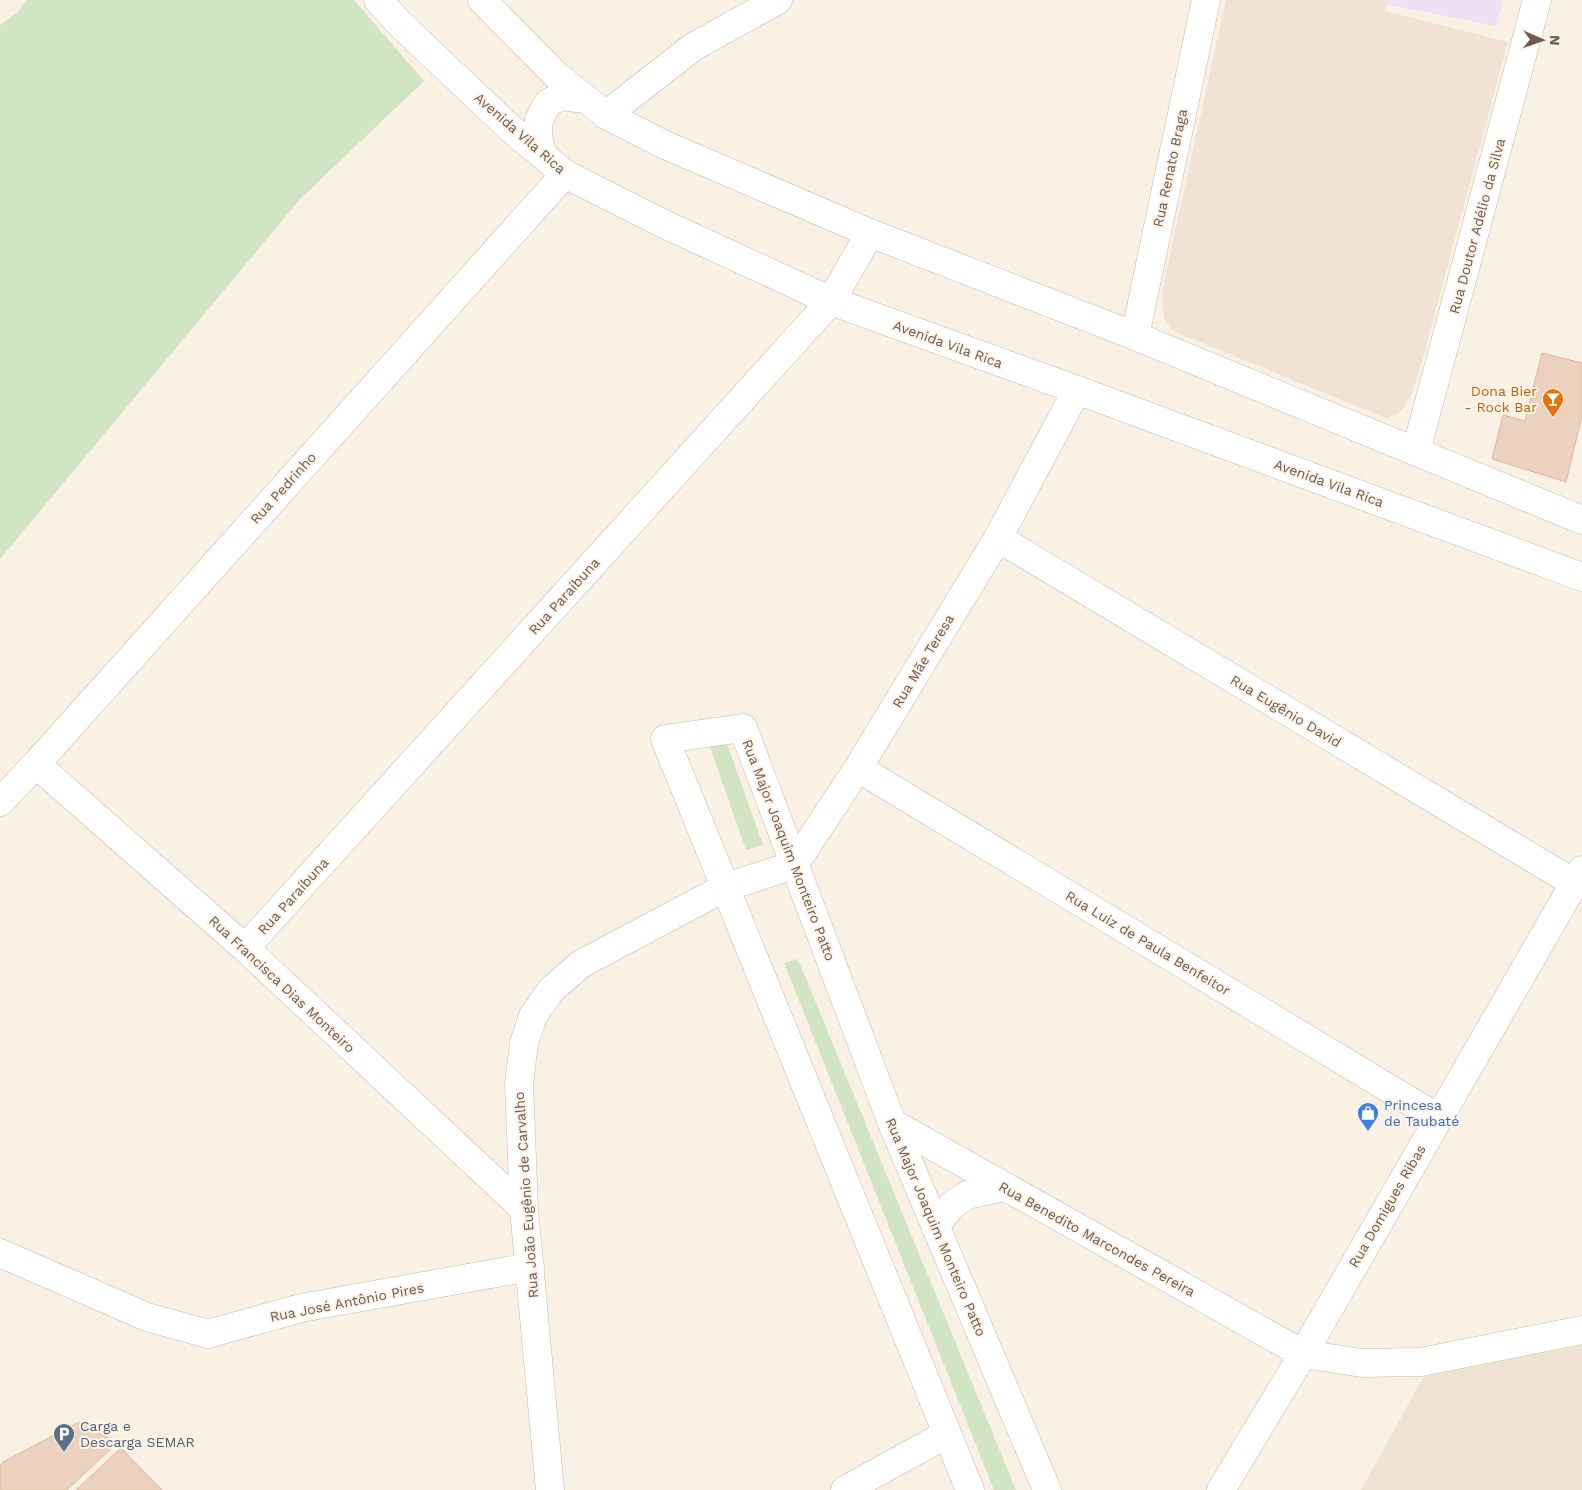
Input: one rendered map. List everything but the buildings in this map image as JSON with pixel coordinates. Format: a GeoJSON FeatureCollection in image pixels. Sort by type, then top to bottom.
{"type":"FeatureCollection","features":[{"type":"Feature","properties":{"kind":"street","name":"Avenida Vila Rica"},"geometry":{"type":"LineString","coordinates":[[378,0],[398,23],[511,129],[565,174],[664,224],[831,301],[1582,577]]}},
{"type":"Feature","properties":{"kind":"street"},"geometry":{"type":"LineString","coordinates":[[482,0],[557,76],[596,107],[664,145],[870,234],[1135,336],[1582,520]]}},
{"type":"Feature","properties":{"kind":"street"},"geometry":{"type":"LineString","coordinates":[[543,156],[538,137],[539,119],[548,103],[561,96],[596,107],[693,47],[778,0]]}},
{"type":"Feature","properties":{"kind":"street","name":"Rua Renato Braga"},"geometry":{"type":"LineString","coordinates":[[1135,336],[1206,0]]}},
{"type":"Feature","properties":{"kind":"street","name":"Rua Doutor Adélio da Silva"},"geometry":{"type":"LineString","coordinates":[[1416,451],[1537,0]]}},
{"type":"Feature","properties":{"kind":"street","name":"Rua Pedrinho"},"geometry":{"type":"LineString","coordinates":[[0,802],[565,174]]}},
{"type":"Feature","properties":{"kind":"street","name":"Rua Paraíbuna"},"geometry":{"type":"LineString","coordinates":[[245,948],[831,301],[870,234]]}},
{"type":"Feature","properties":{"kind":"street","name":"Rua Mãe Teresa"},"geometry":{"type":"LineString","coordinates":[[794,865],[858,768],[998,538],[1077,390]]}},
{"type":"Feature","properties":{"kind":"street","name":"Rua Eugênio David"},"geometry":{"type":"LineString","coordinates":[[998,538],[1578,876]]}},
{"type":"Feature","properties":{"kind":"street","name":"Rua Major Joaquim Monteiro Patto"},"geometry":{"type":"LineString","coordinates":[[970,1490],[665,738],[743,728],[892,1123],[1047,1490]]}},
{"type":"Feature","properties":{"kind":"street","name":"Rua Francisca Dias Monteiro"},"geometry":{"type":"LineString","coordinates":[[36,764],[245,948],[524,1209]]}},
{"type":"Feature","properties":{"kind":"street","name":"Rua Luiz de Paula Benfeitor"},"geometry":{"type":"LineString","coordinates":[[858,768],[1438,1118]]}},
{"type":"Feature","properties":{"kind":"street"},"geometry":{"type":"LineString","coordinates":[[726,887],[794,865]]}},
{"type":"Feature","properties":{"kind":"street","name":"Rua Domigues Ribas"},"geometry":{"type":"LineString","coordinates":[[1222,1490],[1578,876]]}},
{"type":"Feature","properties":{"kind":"street","name":"Rua João Eugênio de Carvalho"},"geometry":{"type":"LineString","coordinates":[[550,1490],[524,1209],[519,1084],[524,1042],[533,1016],[551,990],[581,964],[726,887]]}},
{"type":"Feature","properties":{"kind":"street","name":"Rua Benedito Marcondes Pereira"},"geometry":{"type":"LineString","coordinates":[[892,1123],[1302,1354]]}},
{"type":"Feature","properties":{"kind":"street"},"geometry":{"type":"LineString","coordinates":[[936,1226],[952,1205],[967,1195],[1004,1187]]}},
{"type":"Feature","properties":{"kind":"street","name":"Rua José Antônio Pires"},"geometry":{"type":"LineString","coordinates":[[0,1253],[147,1317],[208,1334],[300,1308],[530,1267]]}},
{"type":"Feature","properties":{"kind":"street"},"geometry":{"type":"LineString","coordinates":[[1302,1354],[1362,1363],[1421,1362],[1582,1330]]}},
{"type":"Feature","properties":{"kind":"street"},"geometry":{"type":"LineString","coordinates":[[845,1490],[947,1434]]}},
{"type":"Feature","properties":{"kind":"shaded area"},"geometry":{"type":"Polygon","coordinates":[[[1226,0],[1387,0],[1385,11],[1508,42],[1419,372],[1410,397],[1396,415],[1386,418],[1185,336],[1171,329],[1164,317],[1162,300],[1164,282],[1226,0]]]}},
{"type":"Feature","properties":{"kind":"shaded area"},"geometry":{"type":"Polygon","coordinates":[[[1387,0],[1503,0],[1496,26],[1386,4],[1387,0]]]}},
{"type":"Feature","properties":{"kind":"shaded area"},"geometry":{"type":"Polygon","coordinates":[[[1582,1345],[1582,1490],[1361,1490],[1425,1374],[1582,1345]]]}},
{"type":"Feature","properties":{"kind":"green space"},"geometry":{"type":"Polygon","coordinates":[[[26,0],[354,0],[424,81],[300,199],[0,559],[0,25],[18,12],[26,0]]]}},
{"type":"Feature","properties":{"kind":"green space"},"geometry":{"type":"Polygon","coordinates":[[[725,738],[763,845],[746,850],[709,744],[725,738]]]}},
{"type":"Feature","properties":{"kind":"green space"},"geometry":{"type":"Polygon","coordinates":[[[798,959],[1016,1490],[994,1490],[784,963],[798,959]]]}},
{"type":"Feature","properties":{"kind":"place","name":"Dona Bier - Rock Bar"},"geometry":{"type":"Point","coordinates":[1553,418]}},
{"type":"Feature","properties":{"kind":"place","name":"Princesa de Taubaté"},"geometry":{"type":"Point","coordinates":[1368,1132]}},
{"type":"Feature","properties":{"kind":"place","name":"Carga e Descarga SEMAR"},"geometry":{"type":"Point","coordinates":[64,1453]}}]}
